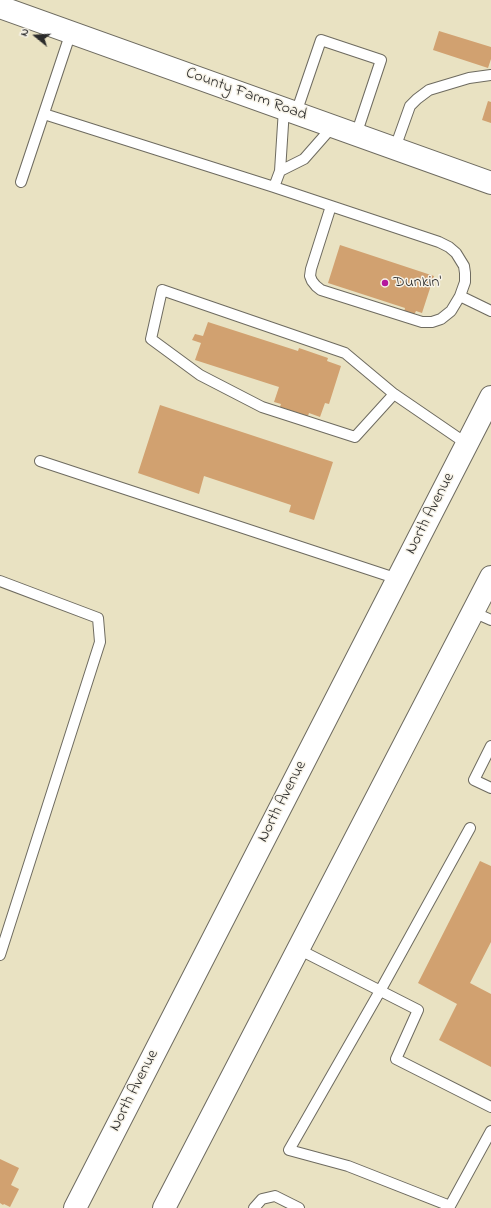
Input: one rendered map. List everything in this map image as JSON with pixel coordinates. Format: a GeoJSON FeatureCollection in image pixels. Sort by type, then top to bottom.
{"type":"FeatureCollection","features":[{"type":"Feature","properties":{"kind":"main road","name":"County Farm Road"},"geometry":{"type":"LineString","coordinates":[[0,7],[491,183]]}},
{"type":"Feature","properties":{"kind":"main road","name":"North Avenue"},"geometry":{"type":"LineString","coordinates":[[75,1208],[491,397]]}},
{"type":"Feature","properties":{"kind":"main road"},"geometry":{"type":"LineString","coordinates":[[164,1208],[298,949],[482,616],[491,576]]}},
{"type":"Feature","properties":{"kind":"lane"},"geometry":{"type":"LineString","coordinates":[[21,182],[71,32]]}},
{"type":"Feature","properties":{"kind":"lane"},"geometry":{"type":"LineString","coordinates":[[274,187],[280,171],[290,111],[321,40],[381,60],[356,135]]}},
{"type":"Feature","properties":{"kind":"lane"},"geometry":{"type":"LineString","coordinates":[[395,148],[410,106],[417,99],[429,90],[469,78],[491,75]]}},
{"type":"Feature","properties":{"kind":"lane"},"geometry":{"type":"LineString","coordinates":[[44,114],[274,187],[331,206],[438,242],[450,247],[456,253],[464,266],[465,274],[465,282],[460,296],[451,311],[441,319],[432,322],[422,322],[321,290],[316,286],[310,276],[311,270],[331,206]]}},
{"type":"Feature","properties":{"kind":"lane"},"geometry":{"type":"LineString","coordinates":[[280,171],[304,159],[333,126]]}},
{"type":"Feature","properties":{"kind":"lane"},"geometry":{"type":"LineString","coordinates":[[394,394],[355,437],[262,407],[200,375],[151,339],[162,290],[345,353],[394,394],[467,444]]}},
{"type":"Feature","properties":{"kind":"lane"},"geometry":{"type":"LineString","coordinates":[[460,296],[491,311]]}},
{"type":"Feature","properties":{"kind":"lane"},"geometry":{"type":"LineString","coordinates":[[40,461],[398,579]]}},
{"type":"Feature","properties":{"kind":"lane"},"geometry":{"type":"LineString","coordinates":[[0,581],[98,618],[100,642],[0,955]]}},
{"type":"Feature","properties":{"kind":"lane"},"geometry":{"type":"LineString","coordinates":[[491,746],[474,780],[491,788]]}},
{"type":"Feature","properties":{"kind":"lane"},"geometry":{"type":"LineString","coordinates":[[470,828],[380,991],[289,1150],[348,1166],[450,1206],[491,1131]]}},
{"type":"Feature","properties":{"kind":"lane"},"geometry":{"type":"LineString","coordinates":[[298,949],[418,1010],[396,1059],[491,1107]]}},
{"type":"Feature","properties":{"kind":"lane"},"geometry":{"type":"LineString","coordinates":[[254,1208],[262,1199],[275,1196],[299,1208]]}},
{"type":"Feature","properties":{"kind":"building"},"geometry":{"type":"Polygon","coordinates":[[[439,31],[491,47],[491,59],[488,68],[433,50],[439,31]]]}},
{"type":"Feature","properties":{"kind":"building"},"geometry":{"type":"Polygon","coordinates":[[[488,101],[491,102],[491,123],[482,120],[488,101]]]}},
{"type":"Feature","properties":{"kind":"building"},"geometry":{"type":"Polygon","coordinates":[[[340,245],[434,276],[422,313],[416,311],[414,315],[404,312],[405,308],[328,283],[340,245]]]}},
{"type":"Feature","properties":{"kind":"building"},"geometry":{"type":"Polygon","coordinates":[[[208,322],[298,351],[299,348],[328,358],[327,361],[341,366],[329,404],[325,403],[320,417],[309,413],[308,416],[280,407],[281,404],[274,402],[279,387],[195,360],[201,343],[192,340],[195,334],[203,336],[208,322]]]}},
{"type":"Feature","properties":{"kind":"building"},"geometry":{"type":"Polygon","coordinates":[[[160,405],[333,462],[314,520],[289,512],[291,505],[204,476],[199,494],[138,473],[160,405]]]}},
{"type":"Feature","properties":{"kind":"building"},"geometry":{"type":"Polygon","coordinates":[[[480,861],[491,866],[491,942],[470,983],[491,994],[491,1067],[439,1040],[457,1004],[418,983],[480,861]]]}},
{"type":"Feature","properties":{"kind":"building"},"geometry":{"type":"Polygon","coordinates":[[[0,1159],[19,1168],[11,1185],[19,1189],[10,1207],[0,1203],[0,1159]]]}},
{"type":"Feature","properties":{"kind":"place","name":"Dunkin'"},"geometry":{"type":"Point","coordinates":[385,283]}}]}
